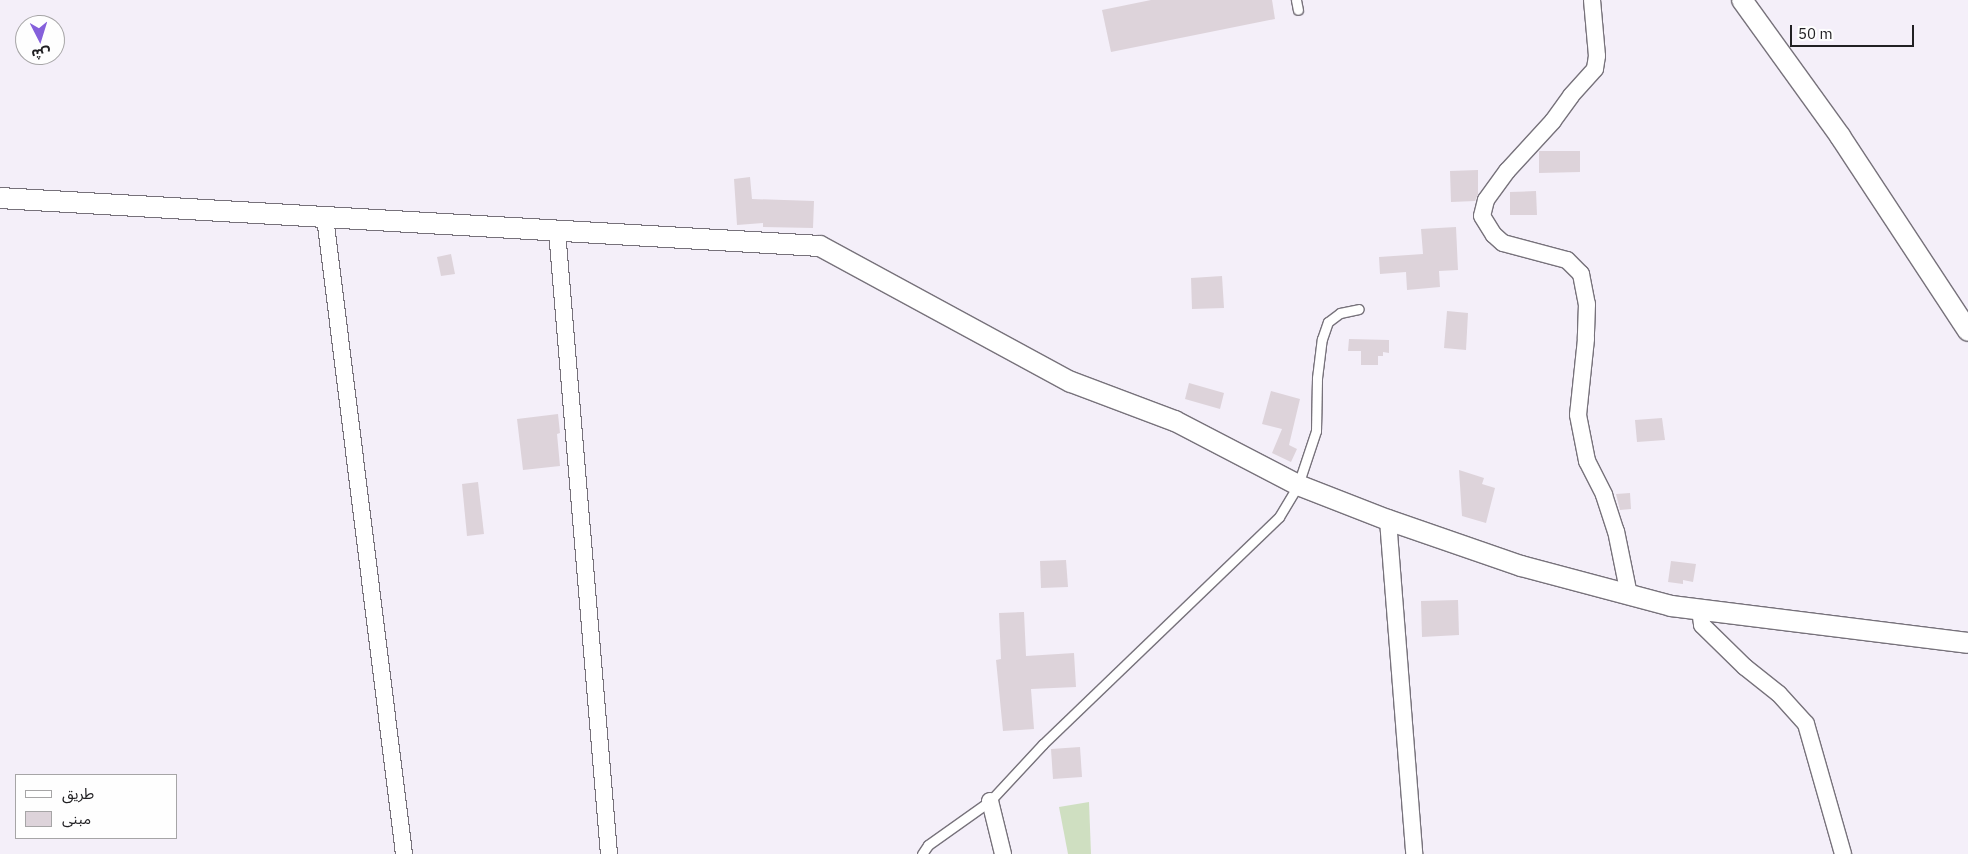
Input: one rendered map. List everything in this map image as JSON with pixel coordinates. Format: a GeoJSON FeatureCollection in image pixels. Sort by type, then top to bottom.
{"type":"FeatureCollection","features":[{"type":"Feature","properties":{"kind":"street"},"geometry":{"type":"LineString","coordinates":[[1592,0],[1596,43],[1595,69],[1553,121],[1507,171],[1486,200],[1482,216],[1494,235],[1503,243],[1567,260],[1580,274],[1586,304],[1586,339],[1578,415],[1587,461],[1604,495],[1616,531],[1629,595]]}},
{"type":"Feature","properties":{"kind":"street"},"geometry":{"type":"LineString","coordinates":[[1742,0],[1840,136],[1968,331]]}},
{"type":"Feature","properties":{"kind":"street"},"geometry":{"type":"LineString","coordinates":[[0,198],[820,246],[1071,382],[1175,420],[1298,485],[1388,520],[1521,566],[1671,606],[1968,643]]}},
{"type":"Feature","properties":{"kind":"street"},"geometry":{"type":"LineString","coordinates":[[325,217],[404,854]]}},
{"type":"Feature","properties":{"kind":"street"},"geometry":{"type":"LineString","coordinates":[[557,230],[609,854]]}},
{"type":"Feature","properties":{"kind":"street"},"geometry":{"type":"LineString","coordinates":[[1388,520],[1414,854]]}},
{"type":"Feature","properties":{"kind":"street"},"geometry":{"type":"LineString","coordinates":[[1700,610],[1702,625],[1746,667],[1779,694],[1806,724],[1843,854]]}},
{"type":"Feature","properties":{"kind":"street"},"geometry":{"type":"LineString","coordinates":[[990,801],[1003,854]]}},
{"type":"Feature","properties":{"kind":"lane"},"geometry":{"type":"LineString","coordinates":[[1296,0],[1298,10]]}},
{"type":"Feature","properties":{"kind":"lane"},"geometry":{"type":"LineString","coordinates":[[922,854],[928,845],[990,801],[1043,744],[1279,517],[1298,485],[1316,431],[1317,378],[1322,339],[1328,322],[1340,313],[1360,309]]}},
{"type":"Feature","properties":{"kind":"green space"},"geometry":{"type":"Polygon","coordinates":[[[1089,802],[1091,854],[1068,854],[1059,807],[1089,802]]]}},
{"type":"Feature","properties":{"kind":"building"},"geometry":{"type":"Polygon","coordinates":[[[1151,0],[1272,0],[1275,19],[1111,52],[1102,10],[1151,0]]]}},
{"type":"Feature","properties":{"kind":"building"},"geometry":{"type":"Polygon","coordinates":[[[1539,151],[1580,151],[1580,172],[1539,173],[1539,151]]]}},
{"type":"Feature","properties":{"kind":"building"},"geometry":{"type":"Polygon","coordinates":[[[1478,170],[1478,194],[1475,201],[1451,202],[1450,171],[1478,170]]]}},
{"type":"Feature","properties":{"kind":"building"},"geometry":{"type":"Polygon","coordinates":[[[750,177],[752,199],[814,201],[813,228],[763,227],[763,223],[737,225],[734,179],[750,177]]]}},
{"type":"Feature","properties":{"kind":"building"},"geometry":{"type":"Polygon","coordinates":[[[1536,191],[1537,215],[1510,215],[1510,192],[1536,191]]]}},
{"type":"Feature","properties":{"kind":"building"},"geometry":{"type":"Polygon","coordinates":[[[1456,227],[1458,270],[1439,271],[1440,287],[1407,290],[1406,272],[1380,274],[1379,257],[1423,254],[1421,229],[1456,227]]]}},
{"type":"Feature","properties":{"kind":"building"},"geometry":{"type":"Polygon","coordinates":[[[451,254],[455,274],[441,276],[437,257],[451,254]]]}},
{"type":"Feature","properties":{"kind":"building"},"geometry":{"type":"Polygon","coordinates":[[[1222,276],[1224,308],[1192,309],[1191,278],[1222,276]]]}},
{"type":"Feature","properties":{"kind":"building"},"geometry":{"type":"Polygon","coordinates":[[[1447,311],[1468,313],[1466,350],[1444,348],[1447,311]]]}},
{"type":"Feature","properties":{"kind":"building"},"geometry":{"type":"Polygon","coordinates":[[[1349,339],[1389,340],[1389,353],[1383,352],[1383,356],[1378,356],[1378,365],[1361,365],[1361,351],[1348,351],[1349,339]]]}},
{"type":"Feature","properties":{"kind":"building"},"geometry":{"type":"Polygon","coordinates":[[[1189,383],[1224,393],[1220,409],[1185,399],[1189,383]]]}},
{"type":"Feature","properties":{"kind":"building"},"geometry":{"type":"Polygon","coordinates":[[[1271,391],[1300,399],[1289,445],[1297,449],[1291,462],[1272,453],[1282,429],[1262,424],[1271,391]]]}},
{"type":"Feature","properties":{"kind":"building"},"geometry":{"type":"Polygon","coordinates":[[[558,414],[560,433],[557,434],[560,466],[523,470],[517,419],[558,414]]]}},
{"type":"Feature","properties":{"kind":"building"},"geometry":{"type":"Polygon","coordinates":[[[1662,418],[1665,440],[1637,442],[1635,420],[1662,418]]]}},
{"type":"Feature","properties":{"kind":"building"},"geometry":{"type":"Polygon","coordinates":[[[1459,470],[1484,478],[1482,484],[1495,488],[1486,523],[1462,516],[1459,470]]]}},
{"type":"Feature","properties":{"kind":"building"},"geometry":{"type":"Polygon","coordinates":[[[478,482],[484,534],[467,536],[462,484],[478,482]]]}},
{"type":"Feature","properties":{"kind":"building"},"geometry":{"type":"Polygon","coordinates":[[[1630,493],[1631,509],[1620,510],[1616,494],[1630,493]]]}},
{"type":"Feature","properties":{"kind":"building"},"geometry":{"type":"Polygon","coordinates":[[[1066,560],[1068,587],[1041,588],[1040,561],[1066,560]]]}},
{"type":"Feature","properties":{"kind":"building"},"geometry":{"type":"Polygon","coordinates":[[[1671,561],[1696,564],[1693,582],[1683,580],[1683,584],[1668,582],[1671,561]]]}},
{"type":"Feature","properties":{"kind":"building"},"geometry":{"type":"Polygon","coordinates":[[[1458,600],[1459,635],[1422,637],[1421,601],[1458,600]]]}},
{"type":"Feature","properties":{"kind":"building"},"geometry":{"type":"Polygon","coordinates":[[[1024,612],[1026,656],[1074,653],[1076,687],[1031,689],[1034,729],[1003,731],[996,660],[1001,659],[999,613],[1024,612]]]}},
{"type":"Feature","properties":{"kind":"building"},"geometry":{"type":"Polygon","coordinates":[[[1080,747],[1082,777],[1053,779],[1051,749],[1080,747]]]}}]}
